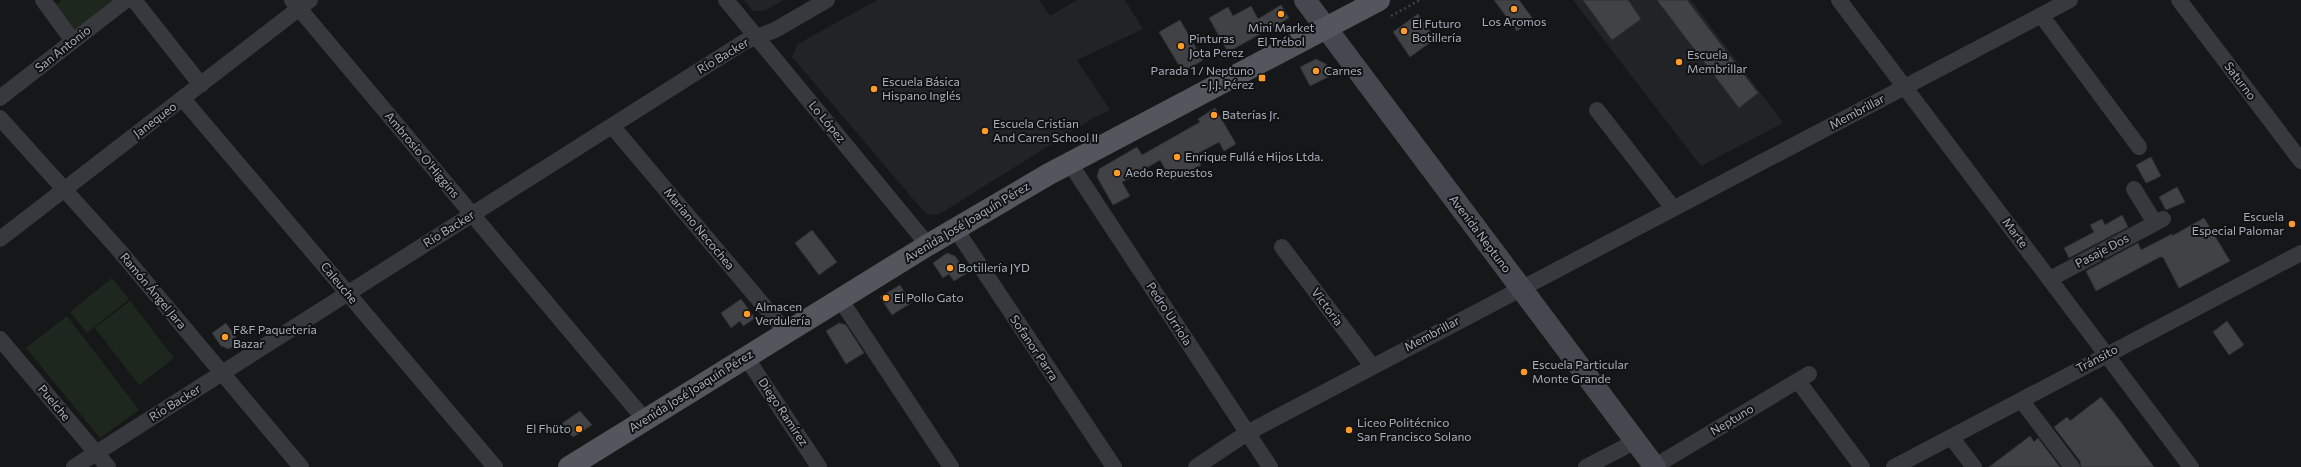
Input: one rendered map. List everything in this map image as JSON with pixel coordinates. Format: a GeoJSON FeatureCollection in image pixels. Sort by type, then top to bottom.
{"type":"FeatureCollection","features":[{"type":"Feature","properties":{"kind":"main road","name":"Avenida Neptuno"},"geometry":{"type":"LineString","coordinates":[[1305,0],[1325,29],[1655,467]]}},
{"type":"Feature","properties":{"kind":"main road","name":"Avenida José Joaquín Pérez"},"geometry":{"type":"LineString","coordinates":[[568,467],[955,228],[1069,162],[1379,0]]}},
{"type":"Feature","properties":{"kind":"street","name":"San Antonio"},"geometry":{"type":"LineString","coordinates":[[0,98],[126,0]]}},
{"type":"Feature","properties":{"kind":"street"},"geometry":{"type":"LineString","coordinates":[[134,0],[201,85]]}},
{"type":"Feature","properties":{"kind":"street","name":"Lo López"},"geometry":{"type":"LineString","coordinates":[[726,0],[928,245]]}},
{"type":"Feature","properties":{"kind":"street","name":"Río Backer"},"geometry":{"type":"LineString","coordinates":[[74,467],[744,42],[775,30],[827,0]]}},
{"type":"Feature","properties":{"kind":"street","name":"Marte"},"geometry":{"type":"LineString","coordinates":[[1839,0],[2191,467]]}},
{"type":"Feature","properties":{"kind":"street","name":"Membrillar"},"geometry":{"type":"LineString","coordinates":[[1196,467],[1247,433],[1372,366],[2070,0]]}},
{"type":"Feature","properties":{"kind":"street","name":"Saturno"},"geometry":{"type":"LineString","coordinates":[[2179,0],[2301,161]]}},
{"type":"Feature","properties":{"kind":"street"},"geometry":{"type":"LineString","coordinates":[[46,1],[72,41]]}},
{"type":"Feature","properties":{"kind":"street","name":"Janequeo"},"geometry":{"type":"LineString","coordinates":[[0,240],[201,85],[301,3]]}},
{"type":"Feature","properties":{"kind":"street","name":"Ambrosio O'Higgins"},"geometry":{"type":"LineString","coordinates":[[301,3],[472,214],[645,420]]}},
{"type":"Feature","properties":{"kind":"street"},"geometry":{"type":"LineString","coordinates":[[2041,15],[2139,147]]}},
{"type":"Feature","properties":{"kind":"street","name":"Caleuche"},"geometry":{"type":"LineString","coordinates":[[183,99],[495,467]]}},
{"type":"Feature","properties":{"kind":"street"},"geometry":{"type":"LineString","coordinates":[[1597,110],[1673,208]]}},
{"type":"Feature","properties":{"kind":"street","name":"Ramón Ángel Jara"},"geometry":{"type":"LineString","coordinates":[[0,118],[65,189],[301,467]]}},
{"type":"Feature","properties":{"kind":"street","name":"Mariano Necochea"},"geometry":{"type":"LineString","coordinates":[[612,126],[786,332]]}},
{"type":"Feature","properties":{"kind":"street","name":"Pedro Urriola"},"geometry":{"type":"LineString","coordinates":[[1069,162],[1270,467]]}},
{"type":"Feature","properties":{"kind":"street","name":"Pasaje Dos"},"geometry":{"type":"LineString","coordinates":[[2050,279],[2159,221],[2134,189]]}},
{"type":"Feature","properties":{"kind":"street","name":"Sofanor Parra"},"geometry":{"type":"LineString","coordinates":[[955,228],[1114,467]]}},
{"type":"Feature","properties":{"kind":"street","name":"Victoria"},"geometry":{"type":"LineString","coordinates":[[1282,247],[1372,366]]}},
{"type":"Feature","properties":{"kind":"street","name":"Tránsito"},"geometry":{"type":"LineString","coordinates":[[1894,467],[2301,253]]}},
{"type":"Feature","properties":{"kind":"street"},"geometry":{"type":"LineString","coordinates":[[840,299],[952,467]]}},
{"type":"Feature","properties":{"kind":"street","name":"Puelche"},"geometry":{"type":"LineString","coordinates":[[0,339],[108,467]]}},
{"type":"Feature","properties":{"kind":"street","name":"Diego Ramírez"},"geometry":{"type":"LineString","coordinates":[[746,357],[818,467]]}},
{"type":"Feature","properties":{"kind":"street","name":"Neptuno"},"geometry":{"type":"LineString","coordinates":[[1655,467],[1804,378],[1862,467]]}},
{"type":"Feature","properties":{"kind":"street"},"geometry":{"type":"LineString","coordinates":[[2021,400],[2072,467]]}},
{"type":"Feature","properties":{"kind":"street"},"geometry":{"type":"LineString","coordinates":[[1951,437],[1974,467]]}},
{"type":"Feature","properties":{"kind":"street"},"geometry":{"type":"LineString","coordinates":[[1586,467],[1636,441]]}},
{"type":"Feature","properties":{"kind":"shaded area"},"geometry":{"type":"Polygon","coordinates":[[[62,0],[116,0],[76,31],[55,5],[62,0]]]}},
{"type":"Feature","properties":{"kind":"shaded area"},"geometry":{"type":"Polygon","coordinates":[[[744,0],[784,0],[764,11],[753,11],[744,0]]]}},
{"type":"Feature","properties":{"kind":"shaded area"},"geometry":{"type":"Polygon","coordinates":[[[877,0],[1039,0],[1050,16],[1077,0],[1125,0],[1143,29],[1077,60],[1110,110],[1093,118],[938,215],[926,214],[792,57],[798,44],[877,0]]]}},
{"type":"Feature","properties":{"kind":"shaded area","name":"Escuela Membrillar"},"geometry":{"type":"Polygon","coordinates":[[[1573,0],[1691,0],[1783,123],[1701,166],[1573,0]]]}},
{"type":"Feature","properties":{"kind":"shaded area"},"geometry":{"type":"Polygon","coordinates":[[[112,278],[129,299],[87,333],[70,312],[112,278]]]}},
{"type":"Feature","properties":{"kind":"shaded area"},"geometry":{"type":"Polygon","coordinates":[[[130,301],[174,358],[139,385],[95,328],[130,301]]]}},
{"type":"Feature","properties":{"kind":"shaded area"},"geometry":{"type":"Polygon","coordinates":[[[67,316],[139,410],[100,438],[26,348],[67,316]]]}},
{"type":"Feature","properties":{"kind":"building","name":"Los Aromos"},"geometry":{"type":"Polygon","coordinates":[[[1494,0],[1519,0],[1533,19],[1517,31],[1494,0]]]}},
{"type":"Feature","properties":{"kind":"building"},"geometry":{"type":"Polygon","coordinates":[[[1583,0],[1628,0],[1641,19],[1612,40],[1583,0]]]}},
{"type":"Feature","properties":{"kind":"building"},"geometry":{"type":"Polygon","coordinates":[[[1657,0],[1687,0],[1758,93],[1739,108],[1657,0]]]}},
{"type":"Feature","properties":{"kind":"building"},"geometry":{"type":"Polygon","coordinates":[[[1281,5],[1289,18],[1228,52],[1209,18],[1228,7],[1233,16],[1251,6],[1258,19],[1281,5]]]}},
{"type":"Feature","properties":{"kind":"building"},"geometry":{"type":"Polygon","coordinates":[[[1418,14],[1435,39],[1410,57],[1393,32],[1418,14]]]}},
{"type":"Feature","properties":{"kind":"building","name":"Pinturas Jota Perez"},"geometry":{"type":"Polygon","coordinates":[[[1180,20],[1203,60],[1183,72],[1159,32],[1180,20]]]}},
{"type":"Feature","properties":{"kind":"building","name":"Carnes"},"geometry":{"type":"Polygon","coordinates":[[[1316,59],[1326,64],[1332,75],[1310,86],[1300,67],[1316,59]]]}},
{"type":"Feature","properties":{"kind":"building"},"geometry":{"type":"Polygon","coordinates":[[[1215,108],[1236,144],[1224,151],[1219,142],[1195,155],[1201,165],[1172,181],[1160,160],[1122,182],[1130,196],[1113,205],[1097,177],[1099,169],[1137,147],[1142,155],[1200,122],[1198,119],[1215,108]]]}},
{"type":"Feature","properties":{"kind":"building"},"geometry":{"type":"Polygon","coordinates":[[[2151,157],[2161,176],[2146,183],[2136,165],[2151,157]]]}},
{"type":"Feature","properties":{"kind":"building"},"geometry":{"type":"Polygon","coordinates":[[[2177,187],[2185,202],[2166,210],[2159,197],[2177,187]]]}},
{"type":"Feature","properties":{"kind":"building"},"geometry":{"type":"Polygon","coordinates":[[[2122,215],[2128,227],[2069,258],[2064,248],[2094,232],[2090,225],[2102,219],[2105,225],[2122,215]]]}},
{"type":"Feature","properties":{"kind":"building"},"geometry":{"type":"Polygon","coordinates":[[[2204,218],[2230,261],[2179,288],[2163,257],[2160,257],[2096,291],[2086,271],[2138,243],[2141,250],[2172,234],[2172,236],[2204,218]]]}},
{"type":"Feature","properties":{"kind":"building"},"geometry":{"type":"Polygon","coordinates":[[[812,230],[837,262],[819,275],[795,243],[812,230]]]}},
{"type":"Feature","properties":{"kind":"building","name":"Botillería JYD"},"geometry":{"type":"Polygon","coordinates":[[[947,253],[955,256],[967,273],[954,281],[949,274],[943,278],[933,263],[947,253]]]}},
{"type":"Feature","properties":{"kind":"building"},"geometry":{"type":"Polygon","coordinates":[[[900,285],[911,303],[892,315],[880,297],[900,285]]]}},
{"type":"Feature","properties":{"kind":"building"},"geometry":{"type":"Polygon","coordinates":[[[741,299],[755,318],[743,326],[740,321],[731,328],[721,313],[741,299]]]}},
{"type":"Feature","properties":{"kind":"building"},"geometry":{"type":"Polygon","coordinates":[[[2227,321],[2244,345],[2229,355],[2213,332],[2227,321]]]}},
{"type":"Feature","properties":{"kind":"building","name":"F&F Paquetería Bazar"},"geometry":{"type":"Polygon","coordinates":[[[226,323],[239,342],[229,349],[221,346],[212,333],[226,323]]]}},
{"type":"Feature","properties":{"kind":"building"},"geometry":{"type":"Polygon","coordinates":[[[839,323],[846,325],[864,353],[846,364],[826,331],[839,323]]]}},
{"type":"Feature","properties":{"kind":"building"},"geometry":{"type":"Polygon","coordinates":[[[2101,397],[2154,467],[2081,467],[2080,461],[2054,427],[2067,417],[2070,421],[2101,397]]]}},
{"type":"Feature","properties":{"kind":"building"},"geometry":{"type":"Polygon","coordinates":[[[580,411],[592,425],[573,437],[561,424],[580,411]]]}},
{"type":"Feature","properties":{"kind":"building"},"geometry":{"type":"Polygon","coordinates":[[[2030,436],[2034,442],[2038,438],[2060,467],[1989,467],[2030,436]]]}},
{"type":"Feature","properties":{"kind":"place","name":"Los Aromos"},"geometry":{"type":"Point","coordinates":[1514,9]}},
{"type":"Feature","properties":{"kind":"place","name":"Mini Market El Trébol"},"geometry":{"type":"Point","coordinates":[1281,14]}},
{"type":"Feature","properties":{"kind":"place","name":"El Futuro Botillería"},"geometry":{"type":"Point","coordinates":[1404,31]}},
{"type":"Feature","properties":{"kind":"place","name":"Pinturas Jota Perez"},"geometry":{"type":"Point","coordinates":[1181,46]}},
{"type":"Feature","properties":{"kind":"place","name":"Escuela Membrillar"},"geometry":{"type":"Point","coordinates":[1679,62]}},
{"type":"Feature","properties":{"kind":"place","name":"Carnes"},"geometry":{"type":"Point","coordinates":[1316,71]}},
{"type":"Feature","properties":{"kind":"place","name":"Parada 1 / Neptuno - J.J. Pérez"},"geometry":{"type":"Point","coordinates":[1262,78]}},
{"type":"Feature","properties":{"kind":"place","name":"Escuela Básica Hispano Inglés"},"geometry":{"type":"Point","coordinates":[874,89]}},
{"type":"Feature","properties":{"kind":"place","name":"Baterías Jr."},"geometry":{"type":"Point","coordinates":[1214,115]}},
{"type":"Feature","properties":{"kind":"place","name":"Escuela Cristian And Caren School II"},"geometry":{"type":"Point","coordinates":[985,131]}},
{"type":"Feature","properties":{"kind":"place","name":"Enrique Fullá e Hijos Ltda."},"geometry":{"type":"Point","coordinates":[1177,157]}},
{"type":"Feature","properties":{"kind":"place","name":"Aedo Repuestos"},"geometry":{"type":"Point","coordinates":[1117,173]}},
{"type":"Feature","properties":{"kind":"place","name":"Escuela Especial Palomar"},"geometry":{"type":"Point","coordinates":[2292,224]}},
{"type":"Feature","properties":{"kind":"place","name":"Botillería JYD"},"geometry":{"type":"Point","coordinates":[950,268]}},
{"type":"Feature","properties":{"kind":"place","name":"El Pollo Gato"},"geometry":{"type":"Point","coordinates":[886,298]}},
{"type":"Feature","properties":{"kind":"place","name":"Almacen Verdulería"},"geometry":{"type":"Point","coordinates":[747,314]}},
{"type":"Feature","properties":{"kind":"place","name":"F&F Paquetería Bazar"},"geometry":{"type":"Point","coordinates":[225,337]}},
{"type":"Feature","properties":{"kind":"place","name":"Escuela Particular Monte Grande"},"geometry":{"type":"Point","coordinates":[1524,372]}},
{"type":"Feature","properties":{"kind":"place","name":"El Fhüto"},"geometry":{"type":"Point","coordinates":[579,429]}},
{"type":"Feature","properties":{"kind":"place","name":"Liceo Politécnico San Francisco Solano"},"geometry":{"type":"Point","coordinates":[1349,430]}}]}
